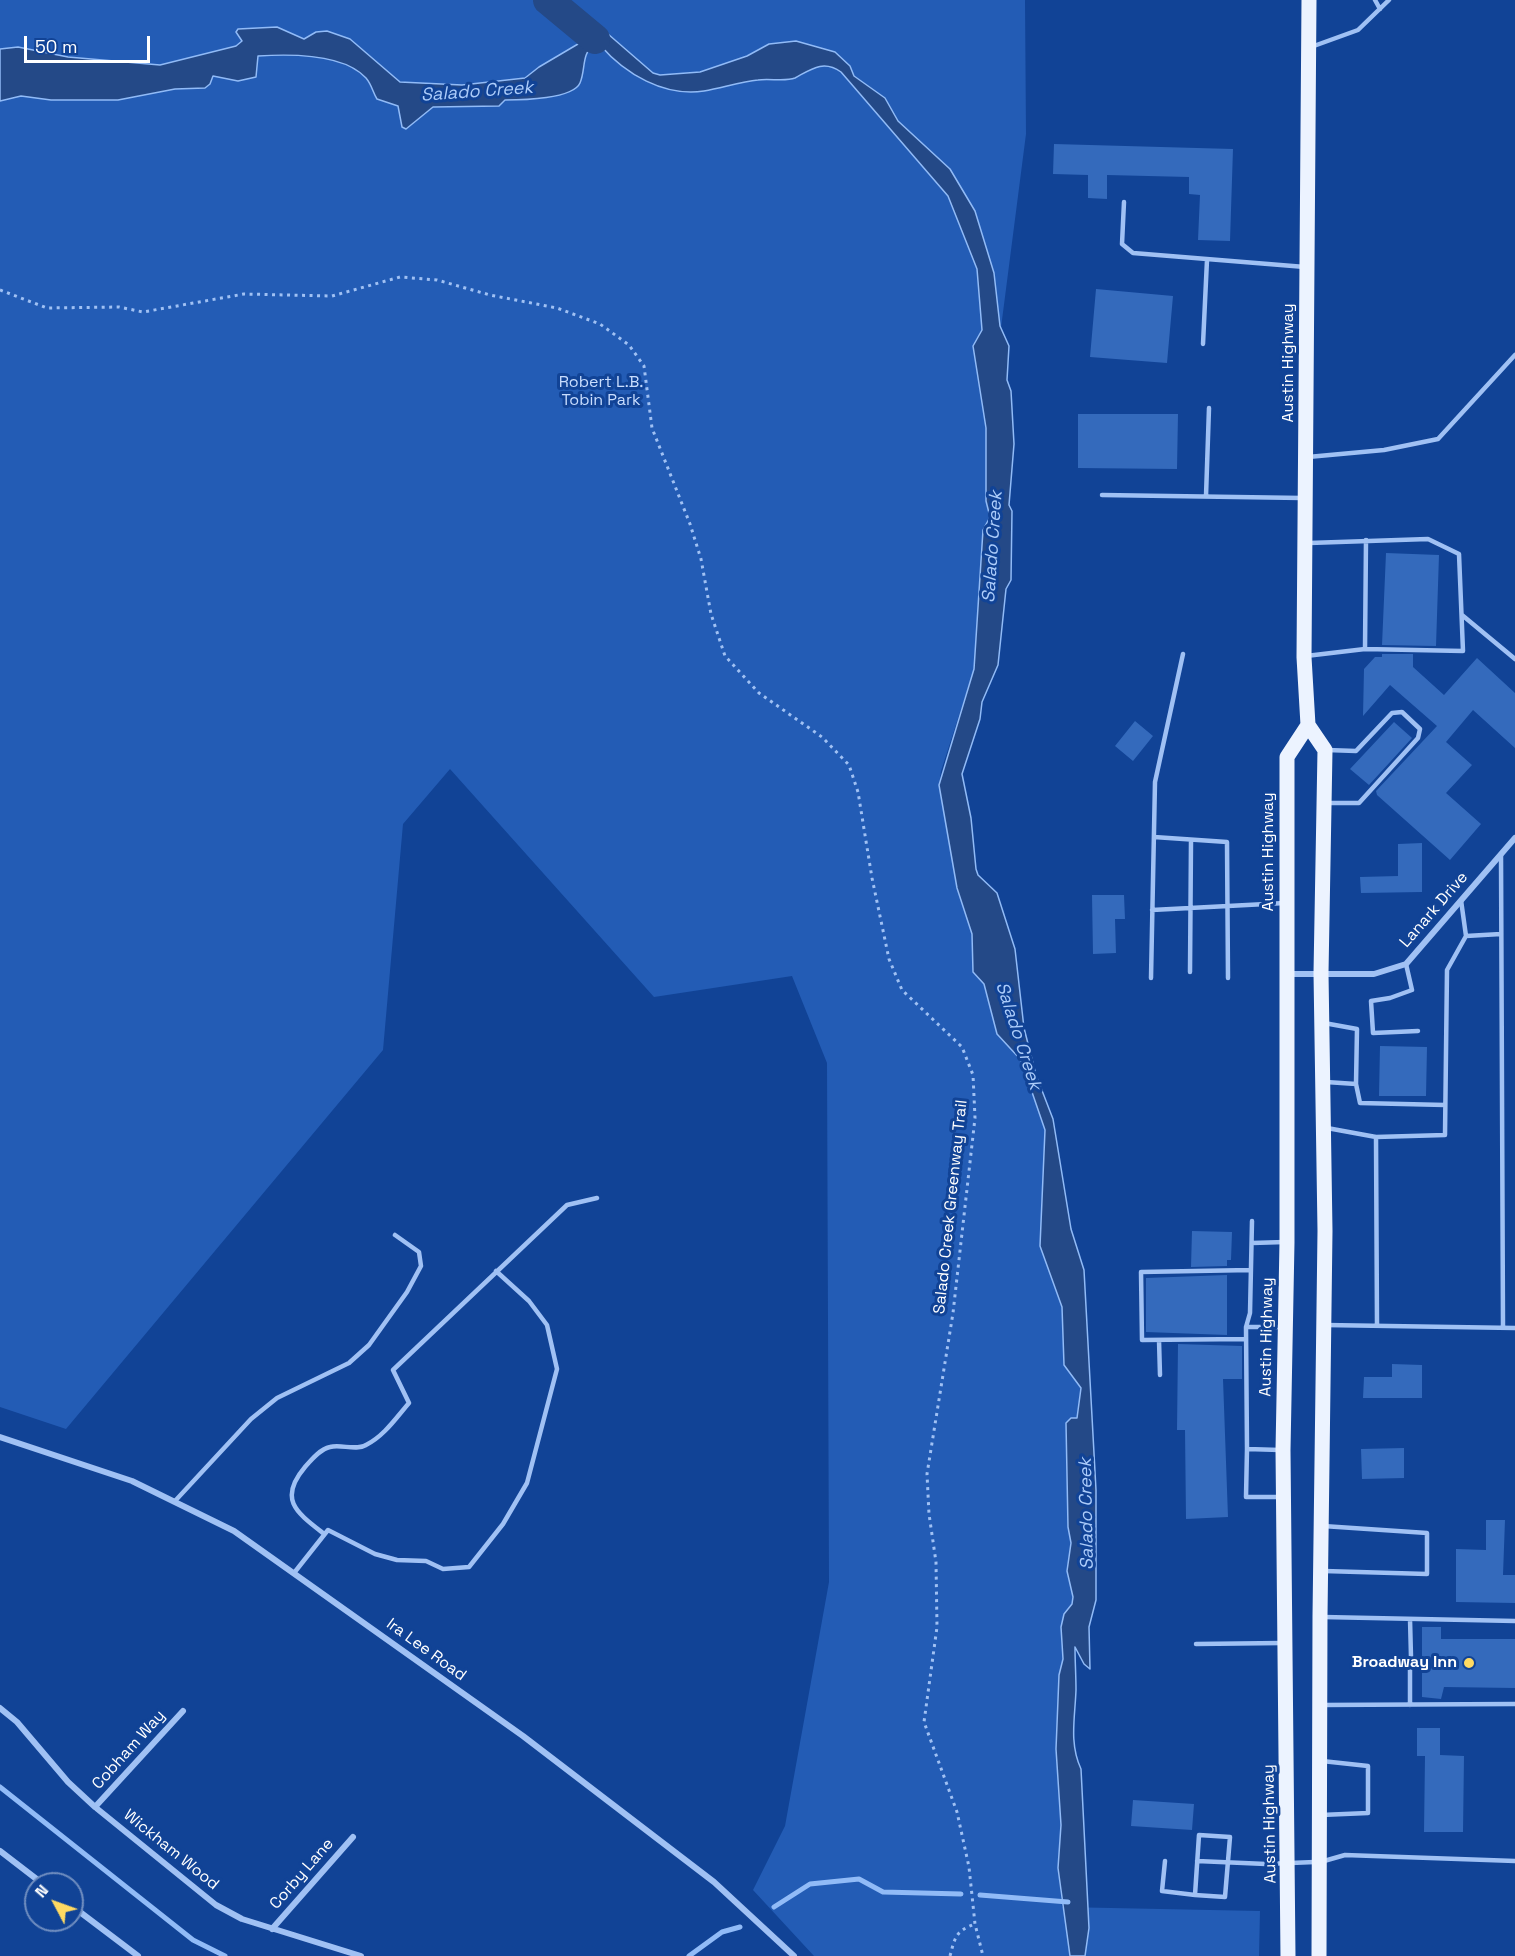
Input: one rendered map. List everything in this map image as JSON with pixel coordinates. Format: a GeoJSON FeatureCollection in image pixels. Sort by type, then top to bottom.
{"type":"FeatureCollection","features":[{"type":"Feature","properties":{"kind":"main road","name":"Austin Highway"},"geometry":{"type":"LineString","coordinates":[[1288,1956],[1289,1863],[1283,1450],[1287,1242],[1287,758],[1308,725],[1304,657],[1309,0]]}},
{"type":"Feature","properties":{"kind":"main road"},"geometry":{"type":"LineString","coordinates":[[1308,725],[1325,750],[1321,974],[1324,1128],[1319,1956]]}},
{"type":"Feature","properties":{"kind":"street","name":"Lanark Drive"},"geometry":{"type":"LineString","coordinates":[[1287,974],[1374,974],[1406,964],[1515,838]]}},
{"type":"Feature","properties":{"kind":"street","name":"Ira Lee Road"},"geometry":{"type":"LineString","coordinates":[[0,1437],[132,1481],[234,1531],[523,1736],[714,1882],[794,1956]]}},
{"type":"Feature","properties":{"kind":"street","name":"Wickham Wood"},"geometry":{"type":"LineString","coordinates":[[0,1708],[17,1722],[68,1782],[216,1905],[242,1919],[361,1956]]}},
{"type":"Feature","properties":{"kind":"street","name":"Cobham Way"},"geometry":{"type":"LineString","coordinates":[[96,1807],[183,1711]]}},
{"type":"Feature","properties":{"kind":"street","name":"Corby Lane"},"geometry":{"type":"LineString","coordinates":[[272,1929],[353,1837]]}},
{"type":"Feature","properties":{"kind":"street"},"geometry":{"type":"LineString","coordinates":[[0,1851],[28,1872]]}},
{"type":"Feature","properties":{"kind":"street"},"geometry":{"type":"LineString","coordinates":[[84,1915],[138,1956]]}},
{"type":"Feature","properties":{"kind":"lane"},"geometry":{"type":"LineString","coordinates":[[1375,0],[1380,9]]}},
{"type":"Feature","properties":{"kind":"lane"},"geometry":{"type":"LineString","coordinates":[[1309,48],[1358,30],[1389,0]]}},
{"type":"Feature","properties":{"kind":"lane"},"geometry":{"type":"LineString","coordinates":[[1124,202],[1122,244],[1133,253],[1307,267]]}},
{"type":"Feature","properties":{"kind":"lane"},"geometry":{"type":"LineString","coordinates":[[1203,345],[1207,260]]}},
{"type":"Feature","properties":{"kind":"lane"},"geometry":{"type":"LineString","coordinates":[[1306,457],[1384,450],[1438,439],[1515,356]]}},
{"type":"Feature","properties":{"kind":"lane"},"geometry":{"type":"LineString","coordinates":[[1206,496],[1209,408]]}},
{"type":"Feature","properties":{"kind":"lane"},"geometry":{"type":"LineString","coordinates":[[1102,495],[1305,498]]}},
{"type":"Feature","properties":{"kind":"lane"},"geometry":{"type":"LineString","coordinates":[[1304,657],[1365,650],[1463,651],[1459,554],[1428,539],[1305,543]]}},
{"type":"Feature","properties":{"kind":"lane"},"geometry":{"type":"LineString","coordinates":[[1365,540],[1365,650]]}},
{"type":"Feature","properties":{"kind":"lane"},"geometry":{"type":"LineString","coordinates":[[1462,614],[1515,659]]}},
{"type":"Feature","properties":{"kind":"lane"},"geometry":{"type":"LineString","coordinates":[[1151,978],[1155,782],[1183,654]]}},
{"type":"Feature","properties":{"kind":"lane"},"geometry":{"type":"LineString","coordinates":[[1325,750],[1356,751],[1392,713],[1402,712],[1420,729],[1418,738],[1359,803],[1325,803]]}},
{"type":"Feature","properties":{"kind":"lane"},"geometry":{"type":"LineString","coordinates":[[1154,837],[1227,842],[1228,978]]}},
{"type":"Feature","properties":{"kind":"lane"},"geometry":{"type":"LineString","coordinates":[[1190,972],[1191,841]]}},
{"type":"Feature","properties":{"kind":"lane"},"geometry":{"type":"LineString","coordinates":[[1501,855],[1503,1328]]}},
{"type":"Feature","properties":{"kind":"lane"},"geometry":{"type":"LineString","coordinates":[[1324,1128],[1376,1137],[1445,1135],[1447,970],[1466,936],[1461,900]]}},
{"type":"Feature","properties":{"kind":"lane"},"geometry":{"type":"LineString","coordinates":[[1152,910],[1287,903]]}},
{"type":"Feature","properties":{"kind":"lane"},"geometry":{"type":"LineString","coordinates":[[1466,936],[1501,933]]}},
{"type":"Feature","properties":{"kind":"lane"},"geometry":{"type":"LineString","coordinates":[[1406,964],[1412,990],[1390,998],[1371,1001],[1373,1033],[1418,1031]]}},
{"type":"Feature","properties":{"kind":"lane"},"geometry":{"type":"LineString","coordinates":[[1323,1023],[1357,1029],[1356,1084],[1360,1103],[1445,1105]]}},
{"type":"Feature","properties":{"kind":"lane"},"geometry":{"type":"LineString","coordinates":[[1322,1082],[1356,1084]]}},
{"type":"Feature","properties":{"kind":"lane"},"geometry":{"type":"LineString","coordinates":[[1376,1137],[1377,1326]]}},
{"type":"Feature","properties":{"kind":"lane"},"geometry":{"type":"LineString","coordinates":[[323,1533],[297,1512],[291,1497],[292,1484],[316,1455],[329,1447],[363,1447],[380,1437],[409,1403],[393,1370],[567,1205],[597,1198]]}},
{"type":"Feature","properties":{"kind":"lane"},"geometry":{"type":"LineString","coordinates":[[1252,1221],[1250,1313],[1246,1327],[1246,1497],[1284,1497]]}},
{"type":"Feature","properties":{"kind":"lane"},"geometry":{"type":"LineString","coordinates":[[175,1501],[251,1419],[277,1398],[349,1363],[369,1345],[407,1292],[421,1266],[419,1252],[395,1235]]}},
{"type":"Feature","properties":{"kind":"lane"},"geometry":{"type":"LineString","coordinates":[[1252,1244],[1287,1242]]}},
{"type":"Feature","properties":{"kind":"lane"},"geometry":{"type":"LineString","coordinates":[[1246,1339],[1142,1340],[1141,1272],[1251,1270]]}},
{"type":"Feature","properties":{"kind":"lane"},"geometry":{"type":"LineString","coordinates":[[294,1573],[323,1533],[328,1530],[375,1554],[397,1560],[426,1561],[443,1569],[454,1570],[468,1567],[503,1524],[527,1483],[557,1369],[548,1325],[529,1301],[496,1271]]}},
{"type":"Feature","properties":{"kind":"lane"},"geometry":{"type":"LineString","coordinates":[[1323,1325],[1515,1328]]}},
{"type":"Feature","properties":{"kind":"lane"},"geometry":{"type":"LineString","coordinates":[[1246,1327],[1286,1327]]}},
{"type":"Feature","properties":{"kind":"lane"},"geometry":{"type":"LineString","coordinates":[[1159,1340],[1160,1375]]}},
{"type":"Feature","properties":{"kind":"lane"},"geometry":{"type":"LineString","coordinates":[[1247,1449],[1283,1450]]}},
{"type":"Feature","properties":{"kind":"lane"},"geometry":{"type":"LineString","coordinates":[[1321,1571],[1427,1574],[1427,1533],[1323,1526]]}},
{"type":"Feature","properties":{"kind":"lane"},"geometry":{"type":"LineString","coordinates":[[1320,1616],[1515,1621]]}},
{"type":"Feature","properties":{"kind":"lane"},"geometry":{"type":"LineString","coordinates":[[1410,1619],[1411,1657]]}},
{"type":"Feature","properties":{"kind":"lane"},"geometry":{"type":"LineString","coordinates":[[1196,1644],[1285,1643]]}},
{"type":"Feature","properties":{"kind":"lane"},"geometry":{"type":"LineString","coordinates":[[1410,1670],[1410,1705]]}},
{"type":"Feature","properties":{"kind":"lane"},"geometry":{"type":"LineString","coordinates":[[1322,1706],[1515,1704]]}},
{"type":"Feature","properties":{"kind":"lane"},"geometry":{"type":"LineString","coordinates":[[1320,1761],[1368,1766],[1368,1813],[1321,1815]]}},
{"type":"Feature","properties":{"kind":"lane"},"geometry":{"type":"LineString","coordinates":[[1165,1861],[1162,1891],[1195,1895],[1226,1897],[1230,1837],[1199,1835],[1195,1895]]}},
{"type":"Feature","properties":{"kind":"lane"},"geometry":{"type":"LineString","coordinates":[[1197,1861],[1319,1862],[1345,1855],[1515,1860]]}},
{"type":"Feature","properties":{"kind":"path","name":"Salado Creek Greenway Trail"},"geometry":{"type":"LineString","coordinates":[[0,290],[47,308],[119,307],[143,312],[244,294],[332,296],[399,277],[437,280],[490,295],[557,308],[600,324],[628,345],[644,366],[652,428],[690,524],[701,559],[711,614],[725,656],[759,693],[822,737],[849,765],[858,792],[889,959],[902,990],[962,1047],[973,1075],[975,1118],[953,1313],[927,1474],[929,1514],[936,1562],[937,1627],[924,1722],[957,1812],[969,1866],[975,1924],[983,1956]]}},
{"type":"Feature","properties":{"kind":"path"},"geometry":{"type":"LineString","coordinates":[[950,1956],[954,1938],[966,1927],[975,1924]]}},
{"type":"Feature","properties":{"kind":"green space","name":"Robert L.B. Tobin Park"},"geometry":{"type":"Polygon","coordinates":[[[0,0],[1025,0],[1026,134],[994,382],[986,501],[990,517],[974,669],[941,771],[939,785],[957,888],[972,934],[973,972],[984,984],[997,1034],[1021,1060],[1045,1130],[1041,1207],[1053,1283],[1062,1307],[1064,1365],[1081,1387],[1077,1418],[1071,1418],[1066,1424],[1068,1527],[1071,1543],[1067,1571],[1073,1597],[1072,1604],[1064,1614],[1061,1627],[1063,1659],[1059,1675],[1056,1749],[1061,1825],[1058,1868],[1062,1907],[1260,1911],[1259,1956],[814,1956],[753,1890],[785,1826],[829,1582],[827,1063],[792,976],[654,997],[450,769],[403,824],[383,1050],[66,1429],[0,1407],[0,0]]]}},
{"type":"Feature","properties":{"kind":"water","name":"Salado Creek"},"geometry":{"type":"Polygon","coordinates":[[[277,27],[304,39],[316,32],[327,31],[350,39],[400,82],[462,85],[525,78],[539,67],[600,31],[608,34],[653,73],[660,75],[700,72],[747,56],[769,44],[796,41],[835,52],[850,66],[854,76],[885,98],[898,121],[950,169],[975,211],[994,273],[1000,326],[1009,346],[1007,380],[1011,391],[1014,444],[1009,505],[1012,511],[1011,580],[1006,589],[998,665],[982,702],[980,719],[962,774],[971,818],[976,869],[978,875],[997,893],[1015,949],[1024,1028],[1036,1075],[1053,1119],[1071,1229],[1084,1270],[1096,1490],[1096,1600],[1089,1627],[1090,1669],[1084,1664],[1075,1647],[1074,1740],[1081,1769],[1089,1928],[1085,1956],[1070,1956],[1058,1868],[1061,1825],[1056,1749],[1059,1675],[1063,1659],[1061,1627],[1064,1614],[1072,1604],[1073,1597],[1067,1571],[1071,1543],[1068,1527],[1066,1423],[1071,1418],[1077,1418],[1081,1388],[1064,1365],[1062,1307],[1040,1246],[1045,1130],[1021,1060],[997,1034],[984,984],[973,972],[972,934],[957,888],[939,785],[974,669],[983,530],[990,517],[986,501],[986,428],[973,346],[982,330],[977,269],[948,196],[841,72],[828,66],[811,69],[791,79],[758,80],[689,92],[660,87],[646,81],[621,65],[600,45],[594,44],[585,57],[580,83],[568,92],[546,98],[505,100],[499,106],[433,107],[406,129],[402,127],[398,106],[377,99],[366,78],[356,70],[330,60],[300,55],[258,56],[256,77],[238,81],[213,76],[210,84],[205,88],[175,89],[118,100],[51,100],[21,96],[0,101],[0,49],[18,47],[68,57],[160,65],[236,46],[242,41],[236,32],[238,29],[277,27]]]}},
{"type":"Feature","properties":{"kind":"building"},"geometry":{"type":"Polygon","coordinates":[[[1054,144],[1233,149],[1230,241],[1198,240],[1200,195],[1189,194],[1189,177],[1107,175],[1107,199],[1088,198],[1088,175],[1053,174],[1054,144]]]}},
{"type":"Feature","properties":{"kind":"building"},"geometry":{"type":"Polygon","coordinates":[[[1096,289],[1173,296],[1167,363],[1090,357],[1096,289]]]}},
{"type":"Feature","properties":{"kind":"building"},"geometry":{"type":"Polygon","coordinates":[[[1078,414],[1178,414],[1177,469],[1078,468],[1078,414]]]}},
{"type":"Feature","properties":{"kind":"building"},"geometry":{"type":"Polygon","coordinates":[[[1386,553],[1439,555],[1436,646],[1382,645],[1386,553]]]}},
{"type":"Feature","properties":{"kind":"building"},"geometry":{"type":"Polygon","coordinates":[[[1382,654],[1413,654],[1413,667],[1444,695],[1477,658],[1515,693],[1515,748],[1473,710],[1446,742],[1472,765],[1446,793],[1481,824],[1450,860],[1377,795],[1376,791],[1437,726],[1390,685],[1363,716],[1364,669],[1375,657],[1382,657],[1382,654]]]}},
{"type":"Feature","properties":{"kind":"building"},"geometry":{"type":"Polygon","coordinates":[[[1135,721],[1153,736],[1133,761],[1115,746],[1135,721]]]}},
{"type":"Feature","properties":{"kind":"building"},"geometry":{"type":"Polygon","coordinates":[[[1394,722],[1412,738],[1369,785],[1350,769],[1394,722]]]}},
{"type":"Feature","properties":{"kind":"building"},"geometry":{"type":"Polygon","coordinates":[[[1422,843],[1422,892],[1361,893],[1360,877],[1398,876],[1398,844],[1422,843]]]}},
{"type":"Feature","properties":{"kind":"building"},"geometry":{"type":"Polygon","coordinates":[[[1092,895],[1124,895],[1125,919],[1115,919],[1116,953],[1093,954],[1092,895]]]}},
{"type":"Feature","properties":{"kind":"building"},"geometry":{"type":"Polygon","coordinates":[[[1380,1046],[1427,1047],[1426,1096],[1379,1096],[1380,1046]]]}},
{"type":"Feature","properties":{"kind":"building"},"geometry":{"type":"Polygon","coordinates":[[[1192,1231],[1232,1232],[1231,1260],[1227,1260],[1227,1266],[1191,1267],[1192,1231]]]}},
{"type":"Feature","properties":{"kind":"building"},"geometry":{"type":"Polygon","coordinates":[[[1227,1275],[1227,1335],[1146,1332],[1146,1278],[1227,1275]]]}},
{"type":"Feature","properties":{"kind":"building"},"geometry":{"type":"Polygon","coordinates":[[[1178,1344],[1242,1346],[1242,1379],[1223,1379],[1228,1517],[1186,1519],[1185,1430],[1177,1430],[1178,1344]]]}},
{"type":"Feature","properties":{"kind":"building"},"geometry":{"type":"Polygon","coordinates":[[[1392,1364],[1422,1365],[1422,1398],[1363,1398],[1364,1377],[1392,1377],[1392,1364]]]}},
{"type":"Feature","properties":{"kind":"building"},"geometry":{"type":"Polygon","coordinates":[[[1404,1448],[1404,1478],[1362,1479],[1361,1449],[1404,1448]]]}},
{"type":"Feature","properties":{"kind":"building"},"geometry":{"type":"Polygon","coordinates":[[[1486,1520],[1505,1520],[1503,1575],[1515,1575],[1515,1603],[1456,1602],[1456,1549],[1486,1550],[1486,1520]]]}},
{"type":"Feature","properties":{"kind":"building","name":"Broadway Inn"},"geometry":{"type":"Polygon","coordinates":[[[1422,1627],[1441,1627],[1441,1639],[1515,1639],[1515,1688],[1444,1687],[1441,1699],[1422,1697],[1422,1627]]]}},
{"type":"Feature","properties":{"kind":"building"},"geometry":{"type":"Polygon","coordinates":[[[1417,1728],[1440,1728],[1440,1755],[1464,1756],[1463,1832],[1424,1832],[1425,1756],[1417,1756],[1417,1728]]]}},
{"type":"Feature","properties":{"kind":"building"},"geometry":{"type":"Polygon","coordinates":[[[1133,1800],[1194,1804],[1192,1830],[1131,1826],[1133,1800]]]}},
{"type":"Feature","properties":{"kind":"waterway"},"geometry":{"type":"LineString","coordinates":[[548,0],[595,39]]}},
{"type":"Feature","properties":{"kind":"waterway"},"geometry":{"type":"LineString","coordinates":[[0,1787],[193,1940],[225,1956]]}},
{"type":"Feature","properties":{"kind":"waterway"},"geometry":{"type":"LineString","coordinates":[[774,1907],[810,1884],[859,1879],[883,1892],[961,1894]]}},
{"type":"Feature","properties":{"kind":"waterway"},"geometry":{"type":"LineString","coordinates":[[980,1895],[1068,1902]]}},
{"type":"Feature","properties":{"kind":"waterway"},"geometry":{"type":"LineString","coordinates":[[689,1956],[722,1932],[740,1927]]}},
{"type":"Feature","properties":{"kind":"place","name":"Broadway Inn"},"geometry":{"type":"Point","coordinates":[1469,1663]}}]}
